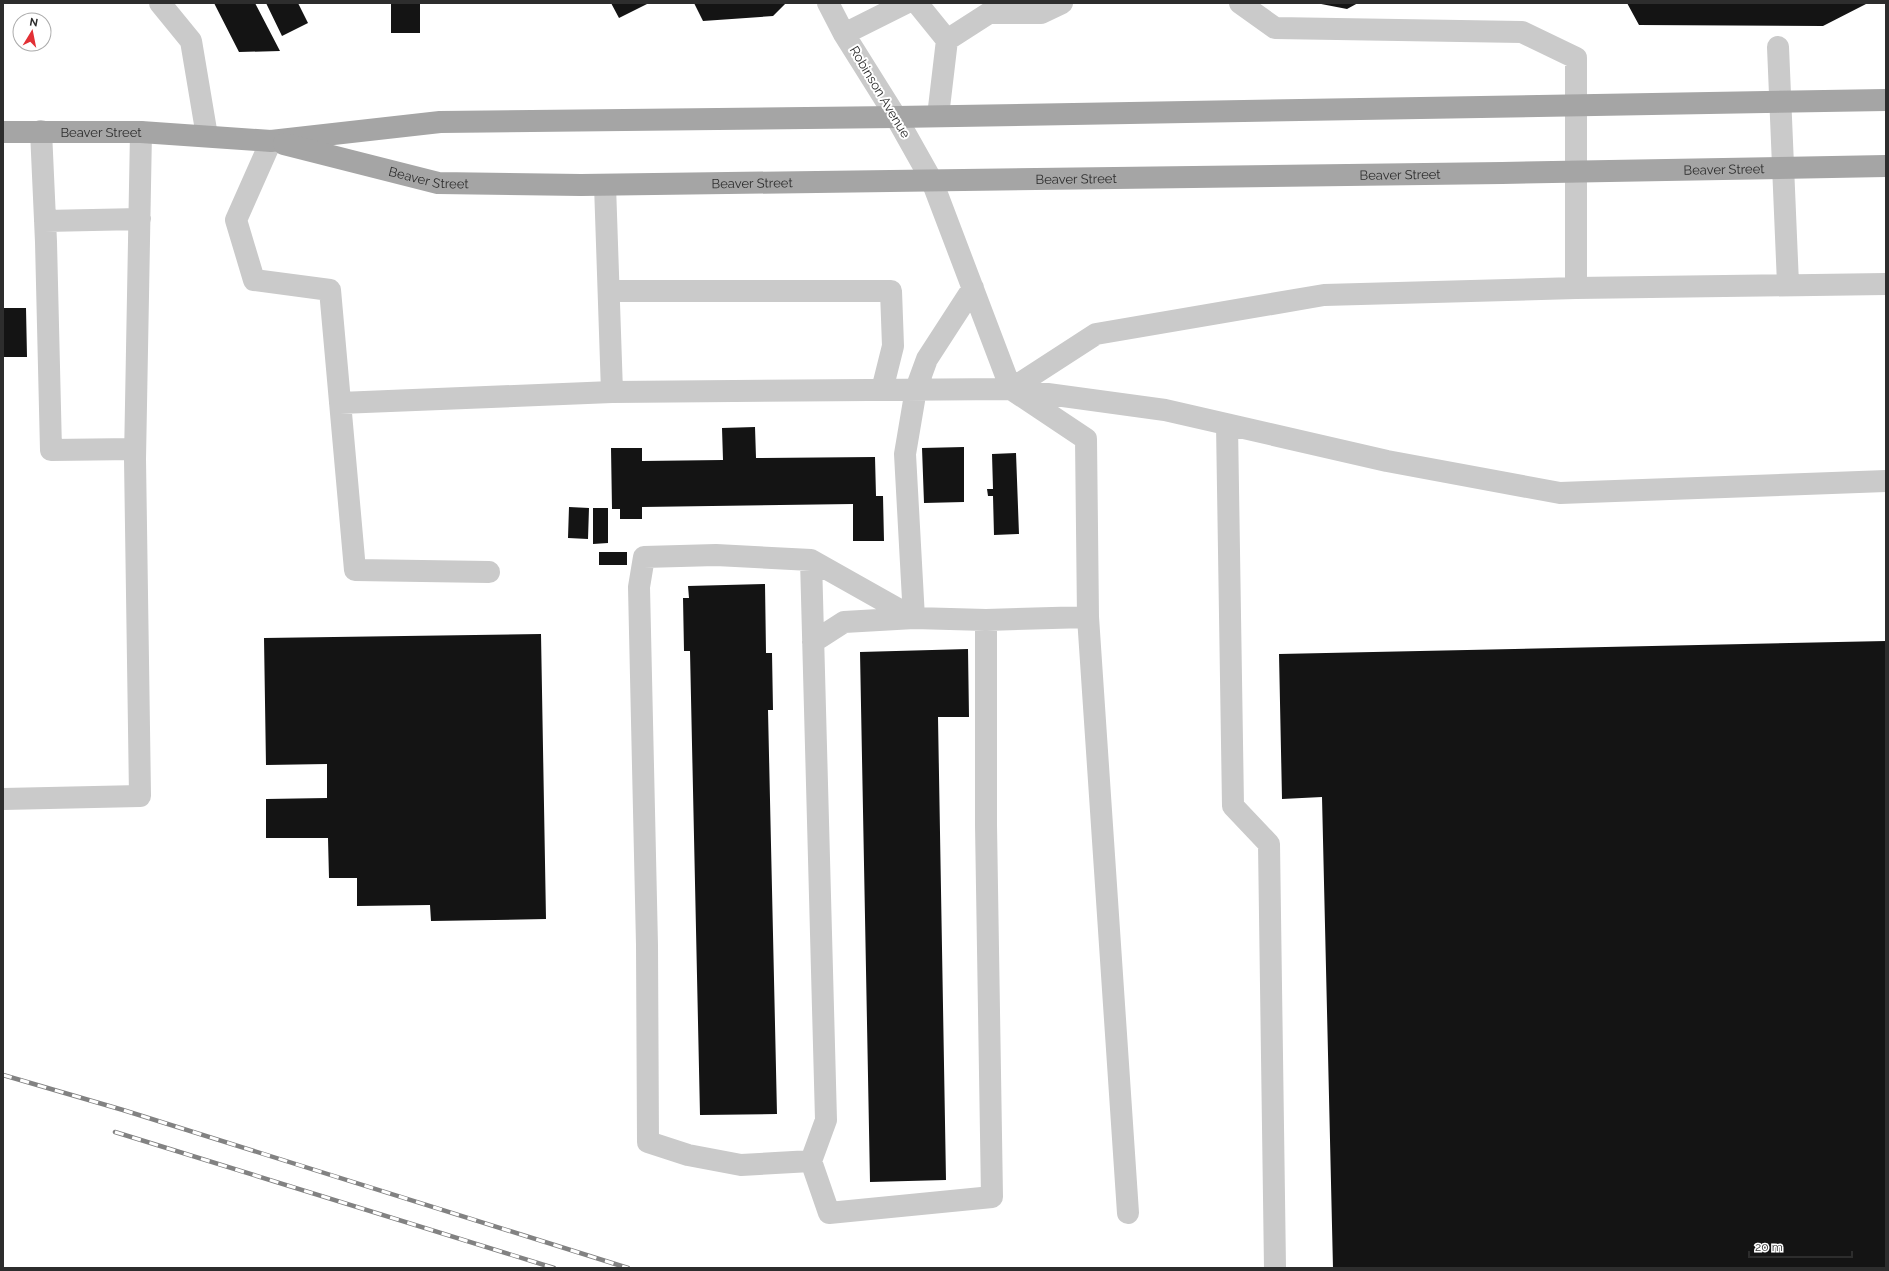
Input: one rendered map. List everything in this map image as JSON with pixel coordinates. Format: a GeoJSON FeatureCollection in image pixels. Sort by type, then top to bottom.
{"type":"FeatureCollection","features":[{"type":"Feature","properties":{"kind":"main road","name":"Beaver Street"},"geometry":{"type":"LineString","coordinates":[[271,141],[440,122],[896,117],[1886,100]]}},
{"type":"Feature","properties":{"kind":"main road","name":"Beaver Street"},"geometry":{"type":"LineString","coordinates":[[3,132],[141,132],[271,141],[438,183],[606,185],[1502,173],[1886,166]]}},
{"type":"Feature","properties":{"kind":"street"},"geometry":{"type":"LineString","coordinates":[[160,3],[191,41],[207,136]]}},
{"type":"Feature","properties":{"kind":"street","name":"Robinson Avenue"},"geometry":{"type":"LineString","coordinates":[[828,3],[844,34],[896,117],[932,181],[1011,389]]}},
{"type":"Feature","properties":{"kind":"street"},"geometry":{"type":"LineString","coordinates":[[844,34],[906,3]]}},
{"type":"Feature","properties":{"kind":"street"},"geometry":{"type":"LineString","coordinates":[[917,3],[947,40],[938,116]]}},
{"type":"Feature","properties":{"kind":"street"},"geometry":{"type":"LineString","coordinates":[[947,40],[989,13],[1041,13],[1062,3]]}},
{"type":"Feature","properties":{"kind":"street"},"geometry":{"type":"LineString","coordinates":[[1240,3],[1275,28],[1522,32],[1576,58],[1576,288]]}},
{"type":"Feature","properties":{"kind":"street"},"geometry":{"type":"LineString","coordinates":[[1778,47],[1788,284]]}},
{"type":"Feature","properties":{"kind":"street"},"geometry":{"type":"LineString","coordinates":[[41,131],[51,450],[135,449]]}},
{"type":"Feature","properties":{"kind":"street"},"geometry":{"type":"LineString","coordinates":[[3,799],[140,796],[135,449],[141,132]]}},
{"type":"Feature","properties":{"kind":"street"},"geometry":{"type":"LineString","coordinates":[[271,141],[236,220],[254,280],[330,290],[355,570],[490,572]]}},
{"type":"Feature","properties":{"kind":"street"},"geometry":{"type":"LineString","coordinates":[[606,185],[612,392]]}},
{"type":"Feature","properties":{"kind":"street"},"geometry":{"type":"LineString","coordinates":[[45,221],[140,220]]}},
{"type":"Feature","properties":{"kind":"street"},"geometry":{"type":"LineString","coordinates":[[1011,389],[1096,334],[1324,294],[1788,284],[1886,284]]}},
{"type":"Feature","properties":{"kind":"street"},"geometry":{"type":"LineString","coordinates":[[914,618],[905,454],[916,389],[927,359],[973,288]]}},
{"type":"Feature","properties":{"kind":"street"},"geometry":{"type":"LineString","coordinates":[[609,291],[891,290],[893,346],[882,390]]}},
{"type":"Feature","properties":{"kind":"street"},"geometry":{"type":"LineString","coordinates":[[1011,389],[1086,439],[1088,617],[1128,1213]]}},
{"type":"Feature","properties":{"kind":"street"},"geometry":{"type":"LineString","coordinates":[[340,403],[612,392],[1011,389],[1165,410],[1387,461],[1560,493],[1886,481]]}},
{"type":"Feature","properties":{"kind":"street"},"geometry":{"type":"LineString","coordinates":[[1227,424],[1233,806],[1268,844],[1275,1268]]}},
{"type":"Feature","properties":{"kind":"street"},"geometry":{"type":"LineString","coordinates":[[811,1161],[741,1165],[688,1155],[648,1142],[647,946],[640,587],[644,557],[716,555],[811,560],[914,618]]}},
{"type":"Feature","properties":{"kind":"street"},"geometry":{"type":"LineString","coordinates":[[811,560],[826,1120],[811,1161],[829,1213],[992,1197],[986,825],[986,620]]}},
{"type":"Feature","properties":{"kind":"street"},"geometry":{"type":"LineString","coordinates":[[813,642],[844,622],[914,618],[986,620],[1088,617]]}},
{"type":"Feature","properties":{"kind":"building"},"geometry":{"type":"Polygon","coordinates":[[[214,3],[255,3],[280,51],[239,52],[214,3]]]}},
{"type":"Feature","properties":{"kind":"building"},"geometry":{"type":"Polygon","coordinates":[[[266,3],[298,3],[308,23],[282,36],[266,3]]]}},
{"type":"Feature","properties":{"kind":"building"},"geometry":{"type":"Polygon","coordinates":[[[391,3],[420,3],[420,33],[391,33],[391,3]]]}},
{"type":"Feature","properties":{"kind":"building"},"geometry":{"type":"Polygon","coordinates":[[[611,3],[649,3],[619,18],[611,3]]]}},
{"type":"Feature","properties":{"kind":"building"},"geometry":{"type":"Polygon","coordinates":[[[694,3],[786,3],[773,16],[703,21],[694,3]]]}},
{"type":"Feature","properties":{"kind":"building"},"geometry":{"type":"Polygon","coordinates":[[[1316,3],[1358,3],[1347,9],[1316,3]]]}},
{"type":"Feature","properties":{"kind":"building"},"geometry":{"type":"Polygon","coordinates":[[[1627,3],[1866,4],[1823,26],[1639,25],[1627,3]]]}},
{"type":"Feature","properties":{"kind":"building"},"geometry":{"type":"Polygon","coordinates":[[[3,308],[26,308],[27,357],[3,357],[3,308]]]}},
{"type":"Feature","properties":{"kind":"building"},"geometry":{"type":"Polygon","coordinates":[[[755,427],[756,458],[875,457],[876,496],[883,496],[884,541],[853,541],[853,504],[642,507],[642,519],[620,519],[620,509],[612,509],[611,448],[642,448],[642,461],[723,460],[722,428],[755,427]]]}},
{"type":"Feature","properties":{"kind":"building"},"geometry":{"type":"Polygon","coordinates":[[[964,447],[964,502],[924,503],[922,448],[964,447]]]}},
{"type":"Feature","properties":{"kind":"building"},"geometry":{"type":"Polygon","coordinates":[[[1016,453],[1019,534],[994,535],[993,496],[988,496],[987,489],[993,489],[992,454],[1016,453]]]}},
{"type":"Feature","properties":{"kind":"building"},"geometry":{"type":"Polygon","coordinates":[[[569,507],[589,508],[588,539],[568,538],[569,507]]]}},
{"type":"Feature","properties":{"kind":"building"},"geometry":{"type":"Polygon","coordinates":[[[593,508],[608,508],[608,543],[593,544],[593,508]]]}},
{"type":"Feature","properties":{"kind":"building"},"geometry":{"type":"Polygon","coordinates":[[[599,552],[627,552],[627,565],[599,565],[599,552]]]}},
{"type":"Feature","properties":{"kind":"building"},"geometry":{"type":"Polygon","coordinates":[[[765,584],[766,653],[772,653],[773,710],[768,710],[777,1114],[700,1115],[690,651],[684,651],[683,598],[689,598],[688,586],[765,584]]]}},
{"type":"Feature","properties":{"kind":"building"},"geometry":{"type":"Polygon","coordinates":[[[541,634],[546,919],[431,921],[430,905],[357,906],[357,878],[329,878],[328,838],[266,838],[266,799],[327,798],[327,764],[266,765],[264,638],[541,634]]]}},
{"type":"Feature","properties":{"kind":"building"},"geometry":{"type":"Polygon","coordinates":[[[1886,641],[1886,1268],[1333,1268],[1322,797],[1282,799],[1279,654],[1886,641]]]}},
{"type":"Feature","properties":{"kind":"building"},"geometry":{"type":"Polygon","coordinates":[[[968,649],[969,717],[938,717],[946,1180],[870,1182],[860,652],[968,649]]]}},
{"type":"Feature","properties":{"kind":"railway"},"geometry":{"type":"LineString","coordinates":[[3,1075],[123,1110],[628,1268]]}},
{"type":"Feature","properties":{"kind":"railway"},"geometry":{"type":"LineString","coordinates":[[115,1132],[554,1268]]}}]}
